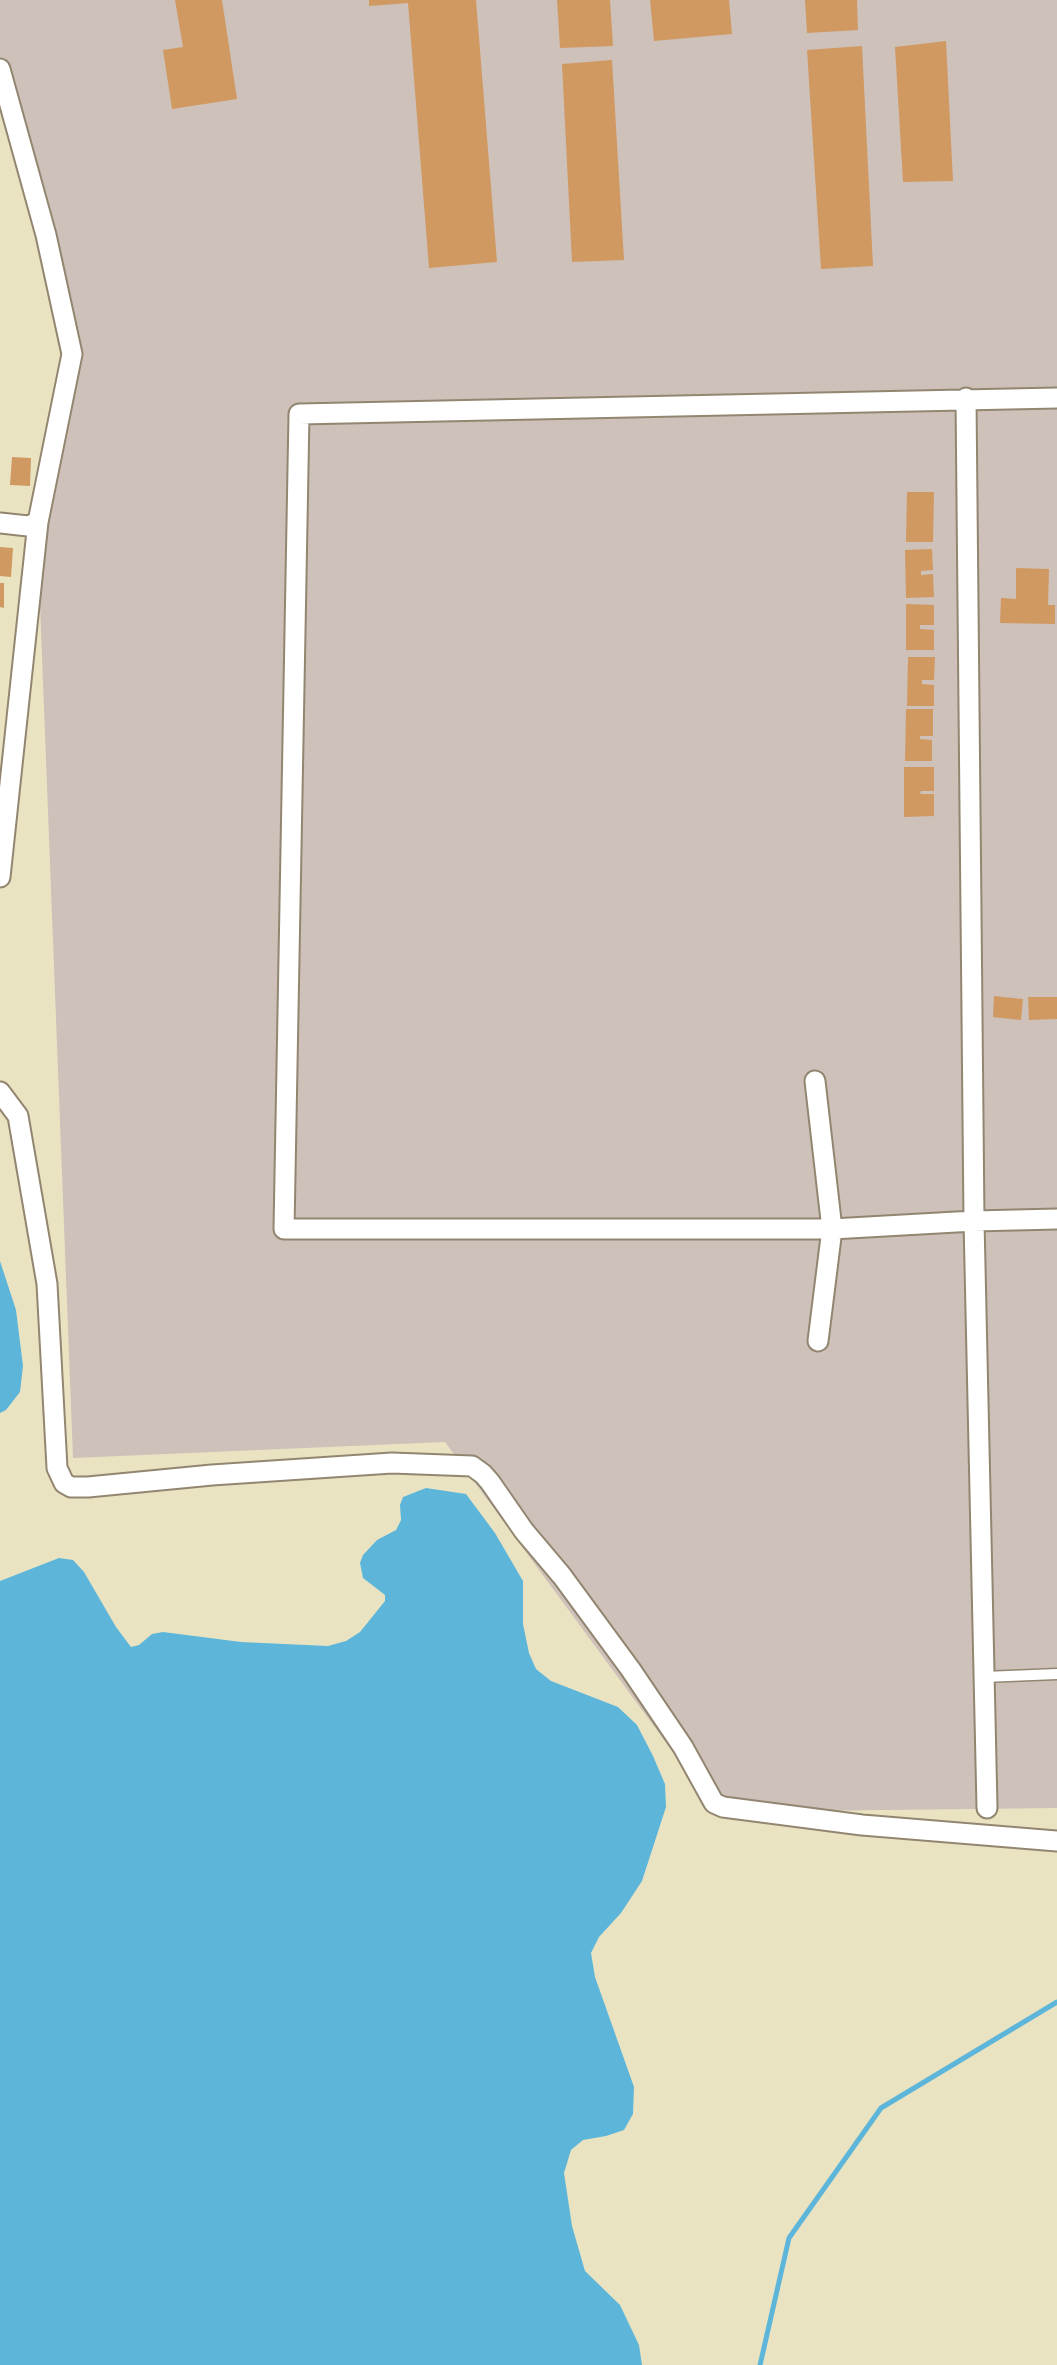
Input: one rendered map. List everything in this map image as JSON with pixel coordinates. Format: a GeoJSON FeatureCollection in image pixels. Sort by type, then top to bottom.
{"type":"FeatureCollection","features":[{"type":"Feature","properties":{"kind":"street"},"geometry":{"type":"LineString","coordinates":[[0,69],[46,234],[72,354],[38,522],[0,877]]}},
{"type":"Feature","properties":{"kind":"street"},"geometry":{"type":"LineString","coordinates":[[966,398],[974,1221],[987,1808]]}},
{"type":"Feature","properties":{"kind":"street"},"geometry":{"type":"LineString","coordinates":[[1057,398],[299,414],[284,1229],[832,1229],[1057,1219]]}},
{"type":"Feature","properties":{"kind":"street"},"geometry":{"type":"LineString","coordinates":[[0,523],[28,526],[38,522]]}},
{"type":"Feature","properties":{"kind":"street"},"geometry":{"type":"LineString","coordinates":[[815,1081],[832,1229],[818,1341]]}},
{"type":"Feature","properties":{"kind":"street"},"geometry":{"type":"LineString","coordinates":[[0,1091],[18,1116],[47,1284],[57,1468],[64,1483],[71,1487],[89,1487],[212,1475],[391,1463],[472,1466],[491,1482],[524,1531],[562,1576],[631,1670],[683,1747],[714,1803],[723,1807],[862,1825],[1057,1842]]}},
{"type":"Feature","properties":{"kind":"lane"},"geometry":{"type":"LineString","coordinates":[[984,1676],[1057,1674]]}},
{"type":"Feature","properties":{"kind":"shaded area"},"geometry":{"type":"Polygon","coordinates":[[[0,0],[1057,0],[1057,1808],[717,1812],[445,1442],[73,1458],[38,553],[76,352],[0,102],[0,0]]]}},
{"type":"Feature","properties":{"kind":"water"},"geometry":{"type":"Polygon","coordinates":[[[0,1261],[16,1310],[23,1366],[20,1392],[6,1410],[0,1413],[0,1261]]]}},
{"type":"Feature","properties":{"kind":"water"},"geometry":{"type":"Polygon","coordinates":[[[426,1488],[466,1494],[495,1533],[523,1581],[523,1624],[529,1653],[536,1669],[551,1681],[618,1707],[637,1725],[665,1784],[666,1807],[642,1881],[621,1913],[599,1937],[591,1953],[595,1977],[634,2087],[633,2114],[624,2130],[583,2140],[571,2150],[564,2173],[572,2226],[585,2271],[620,2305],[639,2345],[642,2365],[0,2365],[0,1581],[59,1558],[73,1560],[84,1572],[131,1647],[139,1645],[152,1634],[163,1632],[241,1642],[328,1646],[346,1641],[360,1632],[385,1601],[385,1595],[363,1578],[360,1563],[363,1555],[377,1540],[396,1530],[401,1520],[400,1505],[403,1497],[426,1488]]]}},
{"type":"Feature","properties":{"kind":"building"},"geometry":{"type":"Polygon","coordinates":[[[175,0],[222,0],[237,99],[172,109],[163,50],[183,47],[175,0]]]}},
{"type":"Feature","properties":{"kind":"building"},"geometry":{"type":"Polygon","coordinates":[[[369,0],[476,0],[497,262],[429,268],[408,3],[369,6],[369,0]]]}},
{"type":"Feature","properties":{"kind":"building"},"geometry":{"type":"Polygon","coordinates":[[[557,0],[610,0],[613,46],[560,48],[557,0]]]}},
{"type":"Feature","properties":{"kind":"building"},"geometry":{"type":"Polygon","coordinates":[[[650,0],[729,0],[732,34],[654,41],[650,0]]]}},
{"type":"Feature","properties":{"kind":"building"},"geometry":{"type":"Polygon","coordinates":[[[805,0],[857,0],[858,30],[807,33],[805,0]]]}},
{"type":"Feature","properties":{"kind":"building"},"geometry":{"type":"Polygon","coordinates":[[[946,41],[953,181],[903,182],[895,47],[946,41]]]}},
{"type":"Feature","properties":{"kind":"building"},"geometry":{"type":"Polygon","coordinates":[[[862,46],[873,266],[821,269],[807,50],[862,46]]]}},
{"type":"Feature","properties":{"kind":"building"},"geometry":{"type":"Polygon","coordinates":[[[612,60],[624,260],[572,262],[562,64],[612,60]]]}},
{"type":"Feature","properties":{"kind":"building"},"geometry":{"type":"Polygon","coordinates":[[[12,457],[31,458],[30,486],[10,485],[12,457]]]}},
{"type":"Feature","properties":{"kind":"building"},"geometry":{"type":"Polygon","coordinates":[[[907,492],[934,492],[933,542],[906,542],[907,492]]]}},
{"type":"Feature","properties":{"kind":"building"},"geometry":{"type":"Polygon","coordinates":[[[0,547],[13,548],[11,577],[0,576],[0,547]]]}},
{"type":"Feature","properties":{"kind":"building"},"geometry":{"type":"Polygon","coordinates":[[[932,549],[933,570],[921,571],[921,575],[933,574],[934,597],[906,598],[905,550],[932,549]]]}},
{"type":"Feature","properties":{"kind":"building"},"geometry":{"type":"Polygon","coordinates":[[[1016,568],[1049,569],[1048,605],[1055,605],[1055,624],[1000,623],[1001,598],[1016,599],[1016,568]]]}},
{"type":"Feature","properties":{"kind":"building"},"geometry":{"type":"Polygon","coordinates":[[[0,583],[4,583],[4,608],[0,607],[0,583]]]}},
{"type":"Feature","properties":{"kind":"building"},"geometry":{"type":"Polygon","coordinates":[[[906,604],[934,605],[934,625],[920,625],[920,629],[934,630],[934,650],[906,650],[906,604]]]}},
{"type":"Feature","properties":{"kind":"building"},"geometry":{"type":"Polygon","coordinates":[[[908,657],[935,657],[934,680],[922,680],[922,684],[934,685],[934,706],[907,706],[908,657]]]}},
{"type":"Feature","properties":{"kind":"building"},"geometry":{"type":"Polygon","coordinates":[[[906,709],[933,709],[933,736],[920,736],[920,739],[932,740],[932,761],[905,761],[906,709]]]}},
{"type":"Feature","properties":{"kind":"building"},"geometry":{"type":"Polygon","coordinates":[[[904,767],[934,767],[934,791],[921,791],[920,794],[934,794],[934,816],[904,817],[904,767]]]}},
{"type":"Feature","properties":{"kind":"building"},"geometry":{"type":"Polygon","coordinates":[[[994,996],[1023,999],[1021,1020],[993,1017],[994,996]]]}},
{"type":"Feature","properties":{"kind":"building"},"geometry":{"type":"Polygon","coordinates":[[[1028,997],[1057,997],[1057,1019],[1029,1020],[1028,997]]]}},
{"type":"Feature","properties":{"kind":"waterway"},"geometry":{"type":"LineString","coordinates":[[760,2365],[789,2238],[881,2108],[1057,2002]]}}]}
